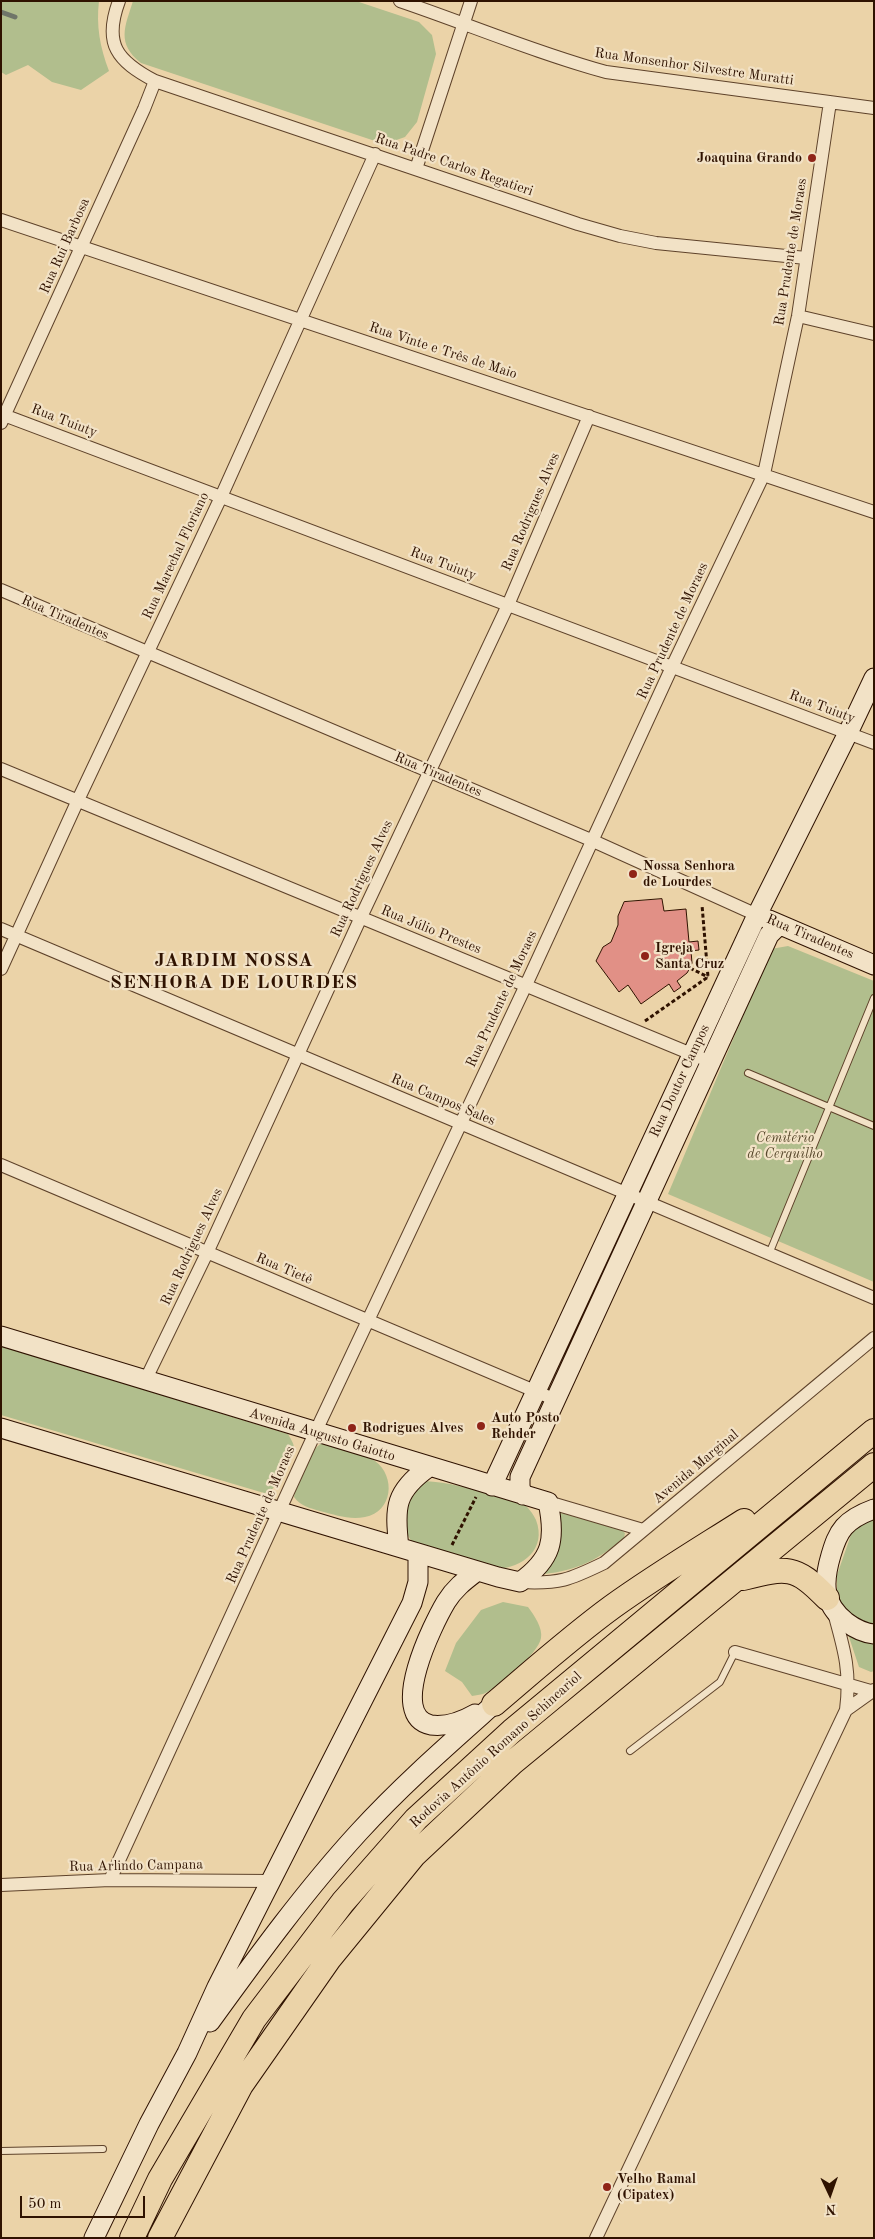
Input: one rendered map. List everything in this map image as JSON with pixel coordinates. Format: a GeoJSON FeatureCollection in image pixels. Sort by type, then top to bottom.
{"type":"FeatureCollection","features":[{"type":"Feature","properties":{"kind":"highway","name":"Rodovia Antônio Romano Schincariol"},"geometry":{"type":"LineString","coordinates":[[132,2238],[160,2179],[254,2019],[343,1902],[416,1819],[512,1731],[874,1431]]}},
{"type":"Feature","properties":{"kind":"highway","name":"Rodovia Antônio Romano Schincariol"},"geometry":{"type":"LineString","coordinates":[[160,2238],[241,2085],[329,1959],[414,1855],[512,1763],[874,1465]]}},
{"type":"Feature","properties":{"kind":"highway"},"geometry":{"type":"LineString","coordinates":[[494,1704],[612,1607],[671,1566],[820,1474]]}},
{"type":"Feature","properties":{"kind":"highway"},"geometry":{"type":"LineString","coordinates":[[734,1581],[775,1570],[792,1571],[810,1580],[831,1606]]}},
{"type":"Feature","properties":{"kind":"street","name":"Rua Padre Carlos Regatieri"},"geometry":{"type":"LineString","coordinates":[[119,1],[112,29],[113,44],[118,55],[128,64],[155,81],[620,236],[656,242],[806,258]]}},
{"type":"Feature","properties":{"kind":"street","name":"Rua Monsenhor Silvestre Muratti"},"geometry":{"type":"LineString","coordinates":[[400,1],[580,65],[606,72],[874,108]]}},
{"type":"Feature","properties":{"kind":"street"},"geometry":{"type":"LineString","coordinates":[[416,169],[471,1]]}},
{"type":"Feature","properties":{"kind":"street","name":"Rua Rui Barbosa"},"geometry":{"type":"LineString","coordinates":[[2,417],[144,109],[155,81]]}},
{"type":"Feature","properties":{"kind":"street","name":"Rua Prudente de Moraes"},"geometry":{"type":"LineString","coordinates":[[110,1880],[315,1433],[764,474],[798,316],[830,102]]}},
{"type":"Feature","properties":{"kind":"street","name":"Rua Marechal Floriano"},"geometry":{"type":"LineString","coordinates":[[1,969],[221,496],[375,154]]}},
{"type":"Feature","properties":{"kind":"street","name":"Rua Vinte e Três de Maio"},"geometry":{"type":"LineString","coordinates":[[1,220],[874,512]]}},
{"type":"Feature","properties":{"kind":"street"},"geometry":{"type":"LineString","coordinates":[[798,316],[874,334]]}},
{"type":"Feature","properties":{"kind":"street","name":"Rua Rodrigues Alves"},"geometry":{"type":"LineString","coordinates":[[145,1380],[508,605],[589,416]]}},
{"type":"Feature","properties":{"kind":"street","name":"Rua Tuiuty"},"geometry":{"type":"LineString","coordinates":[[2,417],[221,496],[874,743]]}},
{"type":"Feature","properties":{"kind":"street","name":"Rua Tiradentes"},"geometry":{"type":"LineString","coordinates":[[1,590],[591,840],[756,915],[874,965]]}},
{"type":"Feature","properties":{"kind":"street","name":"Rua Doutor Campos"},"geometry":{"type":"LineString","coordinates":[[487,1484],[536,1391],[756,915],[874,678]]}},
{"type":"Feature","properties":{"kind":"street","name":"Rua Júlio Prestes"},"geometry":{"type":"LineString","coordinates":[[1,769],[711,1062]]}},
{"type":"Feature","properties":{"kind":"street","name":"Rua Doutor Campos"},"geometry":{"type":"LineString","coordinates":[[523,1495],[520,1487],[520,1477],[769,934],[779,925]]}},
{"type":"Feature","properties":{"kind":"street","name":"Rua Campos Sales"},"geometry":{"type":"LineString","coordinates":[[1,929],[874,1298]]}},
{"type":"Feature","properties":{"kind":"street","name":"Rua Tietê"},"geometry":{"type":"LineString","coordinates":[[1,1165],[556,1400]]}},
{"type":"Feature","properties":{"kind":"street","name":"Avenida Augusto Gaiotto"},"geometry":{"type":"LineString","coordinates":[[1,1336],[315,1433],[644,1530]]}},
{"type":"Feature","properties":{"kind":"street","name":"Avenida Marginal"},"geometry":{"type":"LineString","coordinates":[[520,1582],[546,1583],[570,1580],[604,1563],[874,1338]]}},
{"type":"Feature","properties":{"kind":"street"},"geometry":{"type":"LineString","coordinates":[[1,1428],[399,1547],[476,1572],[520,1582],[534,1572],[550,1548],[553,1531],[548,1502]]}},
{"type":"Feature","properties":{"kind":"street"},"geometry":{"type":"LineString","coordinates":[[399,1547],[396,1518],[399,1500],[412,1478],[429,1467]]}},
{"type":"Feature","properties":{"kind":"street"},"geometry":{"type":"LineString","coordinates":[[596,2238],[846,1710],[849,1685],[848,1662],[831,1606],[825,1580],[826,1570],[836,1538],[852,1519],[874,1509]]}},
{"type":"Feature","properties":{"kind":"street"},"geometry":{"type":"LineString","coordinates":[[94,2238],[149,2124],[187,2054],[217,1987],[412,1603],[418,1582],[418,1554]]}},
{"type":"Feature","properties":{"kind":"street"},"geometry":{"type":"LineString","coordinates":[[476,1572],[458,1585],[446,1602],[421,1658],[411,1698],[416,1716],[426,1724],[442,1727],[466,1720],[494,1704]]}},
{"type":"Feature","properties":{"kind":"street"},"geometry":{"type":"LineString","coordinates":[[831,1606],[852,1626],[864,1633],[874,1634]]}},
{"type":"Feature","properties":{"kind":"street"},"geometry":{"type":"LineString","coordinates":[[735,1652],[873,1691]]}},
{"type":"Feature","properties":{"kind":"street"},"geometry":{"type":"LineString","coordinates":[[846,1710],[873,1691]]}},
{"type":"Feature","properties":{"kind":"street"},"geometry":{"type":"LineString","coordinates":[[187,2054],[310,1889],[360,1831],[419,1770],[494,1704]]}},
{"type":"Feature","properties":{"kind":"street","name":"Rua Arlindo Campana"},"geometry":{"type":"LineString","coordinates":[[1,1885],[110,1880],[272,1881]]}},
{"type":"Feature","properties":{"kind":"lane"},"geometry":{"type":"LineString","coordinates":[[769,1254],[874,998]]}},
{"type":"Feature","properties":{"kind":"lane"},"geometry":{"type":"LineString","coordinates":[[748,1073],[874,1126]]}},
{"type":"Feature","properties":{"kind":"lane"},"geometry":{"type":"LineString","coordinates":[[630,1752],[720,1682],[735,1652]]}},
{"type":"Feature","properties":{"kind":"lane"},"geometry":{"type":"LineString","coordinates":[[1,2151],[103,2148]]}},
{"type":"Feature","properties":{"kind":"path"},"geometry":{"type":"LineString","coordinates":[[639,1032],[644,1022],[708,977],[701,900],[705,892]]}},
{"type":"Feature","properties":{"kind":"path"},"geometry":{"type":"LineString","coordinates":[[444,1562],[487,1484]]}},
{"type":"Feature","properties":{"kind":"green space"},"geometry":{"type":"Polygon","coordinates":[[[1,1],[99,1],[98,19],[100,36],[109,71],[81,90],[52,82],[28,65],[6,75],[1,72],[1,1]]]}},
{"type":"Feature","properties":{"kind":"green space"},"geometry":{"type":"Polygon","coordinates":[[[133,1],[356,1],[419,22],[432,35],[436,54],[417,122],[405,137],[388,143],[378,142],[141,63],[133,56],[125,41],[125,27],[133,1]]]}},
{"type":"Feature","properties":{"kind":"green space","name":"Cemitério de Cerquilho"},"geometry":{"type":"Polygon","coordinates":[[[788,946],[874,981],[874,1282],[668,1194],[771,949],[788,946]]]}},
{"type":"Feature","properties":{"kind":"green space"},"geometry":{"type":"Polygon","coordinates":[[[1,1346],[288,1434],[294,1446],[291,1459],[269,1493],[264,1493],[1,1415],[1,1346]]]}},
{"type":"Feature","properties":{"kind":"green space"},"geometry":{"type":"Polygon","coordinates":[[[324,1442],[363,1455],[375,1461],[382,1468],[386,1475],[388,1493],[386,1501],[374,1514],[359,1518],[342,1517],[306,1506],[299,1503],[294,1497],[301,1474],[309,1457],[324,1442]]]}},
{"type":"Feature","properties":{"kind":"green space"},"geometry":{"type":"Polygon","coordinates":[[[424,1481],[460,1486],[524,1504],[536,1520],[539,1530],[535,1548],[523,1561],[506,1568],[496,1569],[414,1545],[403,1528],[403,1503],[424,1481]]]}},
{"type":"Feature","properties":{"kind":"green space"},"geometry":{"type":"Polygon","coordinates":[[[557,1512],[620,1529],[625,1533],[624,1538],[606,1552],[587,1563],[567,1570],[544,1574],[541,1572],[557,1512]]]}},
{"type":"Feature","properties":{"kind":"green space"},"geometry":{"type":"Polygon","coordinates":[[[874,1516],[874,1627],[855,1622],[842,1609],[837,1593],[837,1575],[853,1529],[874,1516]]]}},
{"type":"Feature","properties":{"kind":"green space"},"geometry":{"type":"Polygon","coordinates":[[[503,1602],[528,1607],[539,1626],[541,1638],[539,1645],[525,1661],[498,1685],[483,1694],[472,1696],[462,1682],[445,1671],[456,1643],[481,1610],[503,1602]]]}},
{"type":"Feature","properties":{"kind":"green space"},"geometry":{"type":"Polygon","coordinates":[[[847,1631],[874,1640],[874,1671],[871,1672],[859,1667],[847,1631]]]}},
{"type":"Feature","properties":{"kind":"building","name":"Igreja Santa Cruz"},"geometry":{"type":"Polygon","coordinates":[[[662,899],[664,911],[686,909],[689,942],[698,941],[699,950],[691,951],[692,963],[690,968],[677,981],[681,987],[674,992],[669,984],[641,1004],[628,985],[619,992],[596,961],[603,947],[611,942],[624,902],[662,899]]]}},
{"type":"Feature","properties":{"kind":"waterway"},"geometry":{"type":"LineString","coordinates":[[1,12],[15,17]]}},
{"type":"Feature","properties":{"kind":"place","name":"Joaquina Grando"},"geometry":{"type":"Point","coordinates":[812,158]}},
{"type":"Feature","properties":{"kind":"place","name":"Nossa Senhora de Lourdes"},"geometry":{"type":"Point","coordinates":[633,874]}},
{"type":"Feature","properties":{"kind":"place","name":"Igreja Santa Cruz"},"geometry":{"type":"Point","coordinates":[645,956]}},
{"type":"Feature","properties":{"kind":"place","name":"Auto Posto Rehder"},"geometry":{"type":"Point","coordinates":[481,1426]}},
{"type":"Feature","properties":{"kind":"place","name":"Rodrigues Alves"},"geometry":{"type":"Point","coordinates":[352,1428]}},
{"type":"Feature","properties":{"kind":"place","name":"Velho Ramal (Cipatex)"},"geometry":{"type":"Point","coordinates":[607,2187]}},
{"type":"Feature","properties":{"kind":"district","name":"JARDIM NOSSA SENHORA DE LOURDES"},"geometry":{"type":"Point","coordinates":[234,972]}}]}
